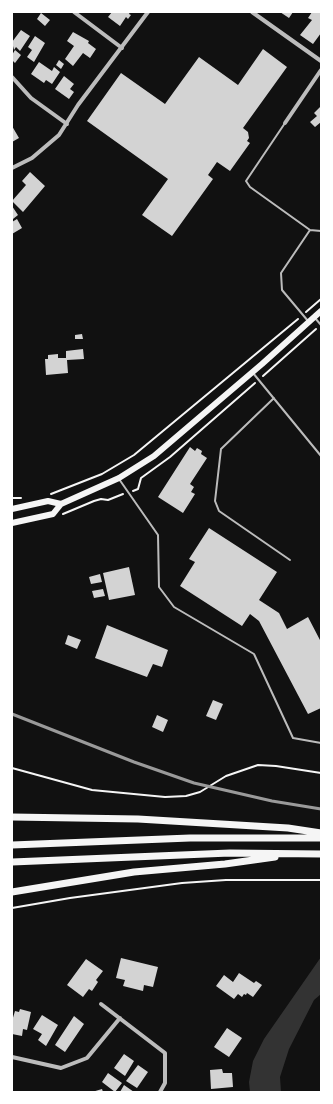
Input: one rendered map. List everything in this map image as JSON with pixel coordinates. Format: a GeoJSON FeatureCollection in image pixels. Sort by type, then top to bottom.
{"type":"FeatureCollection","features":[{"type":"Feature","properties":{"kind":"highway"},"geometry":{"type":"LineString","coordinates":[[12,817],[138,819],[288,828],[321,833]]}},
{"type":"Feature","properties":{"kind":"highway"},"geometry":{"type":"LineString","coordinates":[[12,846],[190,838],[321,838]]}},
{"type":"Feature","properties":{"kind":"highway"},"geometry":{"type":"LineString","coordinates":[[12,862],[230,853],[321,854]]}},
{"type":"Feature","properties":{"kind":"highway"},"geometry":{"type":"LineString","coordinates":[[12,892],[134,872],[225,864],[304,853]]}},
{"type":"Feature","properties":{"kind":"main road"},"geometry":{"type":"LineString","coordinates":[[12,523],[53,514],[61,504],[119,478],[154,456],[253,372],[321,311]]}},
{"type":"Feature","properties":{"kind":"main road"},"geometry":{"type":"LineString","coordinates":[[12,509],[48,501],[61,504]]}},
{"type":"Feature","properties":{"kind":"street"},"geometry":{"type":"LineString","coordinates":[[74,12],[122,48]]}},
{"type":"Feature","properties":{"kind":"street"},"geometry":{"type":"LineString","coordinates":[[12,168],[32,158],[59,135],[78,105],[148,12]]}},
{"type":"Feature","properties":{"kind":"street"},"geometry":{"type":"LineString","coordinates":[[252,12],[321,61]]}},
{"type":"Feature","properties":{"kind":"street"},"geometry":{"type":"LineString","coordinates":[[285,123],[321,70]]}},
{"type":"Feature","properties":{"kind":"street"},"geometry":{"type":"LineString","coordinates":[[12,77],[31,98],[67,124]]}},
{"type":"Feature","properties":{"kind":"street"},"geometry":{"type":"LineString","coordinates":[[101,1004],[165,1053],[165,1083],[160,1092]]}},
{"type":"Feature","properties":{"kind":"street"},"geometry":{"type":"LineString","coordinates":[[12,1057],[60,1068],[87,1058],[120,1018]]}},
{"type":"Feature","properties":{"kind":"lane"},"geometry":{"type":"LineString","coordinates":[[285,123],[246,181],[250,187],[310,230],[321,230]]}},
{"type":"Feature","properties":{"kind":"lane"},"geometry":{"type":"LineString","coordinates":[[310,230],[281,273],[282,290],[303,315],[321,325]]}},
{"type":"Feature","properties":{"kind":"lane"},"geometry":{"type":"LineString","coordinates":[[253,372],[321,456]]}},
{"type":"Feature","properties":{"kind":"lane"},"geometry":{"type":"LineString","coordinates":[[274,398],[221,449],[215,501],[219,511],[290,560]]}},
{"type":"Feature","properties":{"kind":"lane"},"geometry":{"type":"LineString","coordinates":[[119,478],[158,535],[159,587],[174,607],[254,654],[292,738],[321,743]]}},
{"type":"Feature","properties":{"kind":"path"},"geometry":{"type":"LineString","coordinates":[[48,495],[102,474],[134,455],[303,315],[321,298]]}},
{"type":"Feature","properties":{"kind":"path"},"geometry":{"type":"LineString","coordinates":[[12,498],[24,498]]}},
{"type":"Feature","properties":{"kind":"path"},"geometry":{"type":"LineString","coordinates":[[12,768],[92,790],[165,797],[186,796],[200,792],[226,776],[258,765],[276,766],[321,773]]}},
{"type":"Feature","properties":{"kind":"path"},"geometry":{"type":"LineString","coordinates":[[12,908],[77,897],[182,884],[233,880],[321,880]]}},
{"type":"Feature","properties":{"kind":"shaded area"},"geometry":{"type":"Polygon","coordinates":[[[321,957],[321,994],[314,1000],[289,1049],[280,1077],[281,1092],[250,1092],[249,1082],[253,1061],[264,1039],[321,957]]]}},
{"type":"Feature","properties":{"kind":"building"},"geometry":{"type":"Polygon","coordinates":[[[112,12],[130,12],[129,14],[131,15],[128,19],[126,17],[120,26],[108,17],[112,12]]]}},
{"type":"Feature","properties":{"kind":"building"},"geometry":{"type":"Polygon","coordinates":[[[280,12],[293,12],[289,18],[280,12]]]}},
{"type":"Feature","properties":{"kind":"building"},"geometry":{"type":"Polygon","coordinates":[[[312,12],[321,12],[321,33],[313,44],[300,35],[312,20],[308,18],[312,12]]]}},
{"type":"Feature","properties":{"kind":"building"},"geometry":{"type":"Polygon","coordinates":[[[41,13],[50,20],[45,26],[37,19],[41,13]]]}},
{"type":"Feature","properties":{"kind":"building"},"geometry":{"type":"Polygon","coordinates":[[[21,30],[30,36],[20,51],[16,47],[14,50],[12,42],[21,30]]]}},
{"type":"Feature","properties":{"kind":"building"},"geometry":{"type":"Polygon","coordinates":[[[73,32],[89,41],[88,43],[96,49],[90,58],[83,53],[73,66],[65,59],[74,46],[67,41],[73,32]]]}},
{"type":"Feature","properties":{"kind":"building"},"geometry":{"type":"Polygon","coordinates":[[[35,36],[45,43],[34,62],[27,57],[32,50],[28,47],[35,36]]]}},
{"type":"Feature","properties":{"kind":"building"},"geometry":{"type":"Polygon","coordinates":[[[263,49],[287,67],[243,128],[248,132],[249,138],[247,141],[250,143],[230,171],[217,162],[208,175],[213,179],[172,236],[142,215],[168,179],[87,121],[121,73],[165,104],[199,57],[238,85],[263,49]]]}},
{"type":"Feature","properties":{"kind":"building"},"geometry":{"type":"Polygon","coordinates":[[[15,50],[21,55],[15,63],[12,60],[12,55],[15,50]]]}},
{"type":"Feature","properties":{"kind":"building"},"geometry":{"type":"Polygon","coordinates":[[[59,60],[64,64],[61,69],[56,65],[59,60]]]}},
{"type":"Feature","properties":{"kind":"building"},"geometry":{"type":"Polygon","coordinates":[[[39,62],[52,71],[54,67],[60,72],[52,84],[46,80],[44,83],[31,74],[39,62]]]}},
{"type":"Feature","properties":{"kind":"building"},"geometry":{"type":"Polygon","coordinates":[[[64,76],[74,84],[70,89],[74,92],[69,99],[55,89],[64,76]]]}},
{"type":"Feature","properties":{"kind":"building"},"geometry":{"type":"Polygon","coordinates":[[[321,106],[321,122],[315,127],[310,122],[317,116],[314,113],[321,106]]]}},
{"type":"Feature","properties":{"kind":"building"},"geometry":{"type":"Polygon","coordinates":[[[12,126],[19,138],[12,142],[12,126]]]}},
{"type":"Feature","properties":{"kind":"building"},"geometry":{"type":"Polygon","coordinates":[[[30,172],[45,186],[23,212],[12,201],[26,185],[22,181],[30,172]]]}},
{"type":"Feature","properties":{"kind":"building"},"geometry":{"type":"Polygon","coordinates":[[[12,206],[18,215],[13,219],[12,216],[12,206]]]}},
{"type":"Feature","properties":{"kind":"building"},"geometry":{"type":"Polygon","coordinates":[[[17,219],[22,228],[12,234],[12,222],[17,219]]]}},
{"type":"Feature","properties":{"kind":"building"},"geometry":{"type":"Polygon","coordinates":[[[82,334],[83,339],[75,339],[75,335],[82,334]]]}},
{"type":"Feature","properties":{"kind":"building"},"geometry":{"type":"Polygon","coordinates":[[[83,349],[84,359],[67,360],[68,373],[46,375],[45,359],[48,359],[48,355],[58,354],[58,358],[66,358],[66,351],[83,349]]]}},
{"type":"Feature","properties":{"kind":"building"},"geometry":{"type":"Polygon","coordinates":[[[190,447],[195,451],[197,448],[202,451],[201,454],[207,458],[190,484],[194,487],[191,492],[195,494],[183,513],[158,497],[190,447]]]}},
{"type":"Feature","properties":{"kind":"building"},"geometry":{"type":"Polygon","coordinates":[[[209,528],[277,572],[259,600],[279,613],[287,629],[308,617],[321,642],[321,708],[308,714],[259,621],[250,614],[242,626],[180,586],[195,562],[189,559],[209,528]]]}},
{"type":"Feature","properties":{"kind":"building"},"geometry":{"type":"Polygon","coordinates":[[[129,567],[135,595],[109,600],[103,573],[129,567]]]}},
{"type":"Feature","properties":{"kind":"building"},"geometry":{"type":"Polygon","coordinates":[[[100,574],[102,582],[91,584],[89,577],[100,574]]]}},
{"type":"Feature","properties":{"kind":"building"},"geometry":{"type":"Polygon","coordinates":[[[103,589],[105,596],[94,598],[92,591],[103,589]]]}},
{"type":"Feature","properties":{"kind":"building"},"geometry":{"type":"Polygon","coordinates":[[[107,625],[168,650],[162,667],[153,664],[147,677],[95,658],[107,625]]]}},
{"type":"Feature","properties":{"kind":"building"},"geometry":{"type":"Polygon","coordinates":[[[68,635],[81,640],[77,649],[65,644],[68,635]]]}},
{"type":"Feature","properties":{"kind":"building"},"geometry":{"type":"Polygon","coordinates":[[[213,700],[223,704],[216,720],[206,716],[213,700]]]}},
{"type":"Feature","properties":{"kind":"building"},"geometry":{"type":"Polygon","coordinates":[[[157,715],[168,720],[163,732],[152,727],[157,715]]]}},
{"type":"Feature","properties":{"kind":"building"},"geometry":{"type":"Polygon","coordinates":[[[121,958],[158,967],[153,987],[144,985],[143,991],[123,986],[125,980],[116,978],[121,958]]]}},
{"type":"Feature","properties":{"kind":"building"},"geometry":{"type":"Polygon","coordinates":[[[86,959],[103,971],[96,980],[98,982],[92,991],[89,989],[83,997],[67,985],[86,959]]]}},
{"type":"Feature","properties":{"kind":"building"},"geometry":{"type":"Polygon","coordinates":[[[239,973],[254,983],[256,981],[262,985],[253,997],[247,993],[242,997],[238,994],[234,999],[216,986],[224,975],[233,982],[239,973]]]}},
{"type":"Feature","properties":{"kind":"building"},"geometry":{"type":"Polygon","coordinates":[[[20,1009],[31,1012],[27,1030],[23,1029],[22,1036],[12,1034],[12,1021],[15,1011],[19,1012],[20,1009]]]}},
{"type":"Feature","properties":{"kind":"building"},"geometry":{"type":"Polygon","coordinates":[[[42,1015],[58,1025],[46,1046],[38,1040],[42,1034],[33,1029],[42,1015]]]}},
{"type":"Feature","properties":{"kind":"building"},"geometry":{"type":"Polygon","coordinates":[[[74,1016],[84,1024],[65,1052],[55,1045],[74,1016]]]}},
{"type":"Feature","properties":{"kind":"building"},"geometry":{"type":"Polygon","coordinates":[[[227,1028],[242,1038],[229,1057],[214,1047],[227,1028]]]}},
{"type":"Feature","properties":{"kind":"building"},"geometry":{"type":"Polygon","coordinates":[[[124,1054],[134,1061],[125,1076],[114,1068],[124,1054]]]}},
{"type":"Feature","properties":{"kind":"building"},"geometry":{"type":"Polygon","coordinates":[[[138,1065],[148,1072],[137,1088],[126,1081],[138,1065]]]}},
{"type":"Feature","properties":{"kind":"building"},"geometry":{"type":"Polygon","coordinates":[[[222,1069],[223,1073],[232,1073],[233,1087],[211,1089],[210,1070],[222,1069]]]}},
{"type":"Feature","properties":{"kind":"building"},"geometry":{"type":"Polygon","coordinates":[[[108,1073],[122,1083],[115,1092],[102,1082],[108,1073]]]}},
{"type":"Feature","properties":{"kind":"building"},"geometry":{"type":"Polygon","coordinates":[[[124,1085],[134,1092],[120,1092],[124,1085]]]}},
{"type":"Feature","properties":{"kind":"building"},"geometry":{"type":"Polygon","coordinates":[[[102,1089],[103,1092],[92,1092],[102,1089]]]}},
{"type":"Feature","properties":{"kind":"railway"},"geometry":{"type":"LineString","coordinates":[[12,714],[134,762],[194,783],[272,801],[321,809]]}}]}
